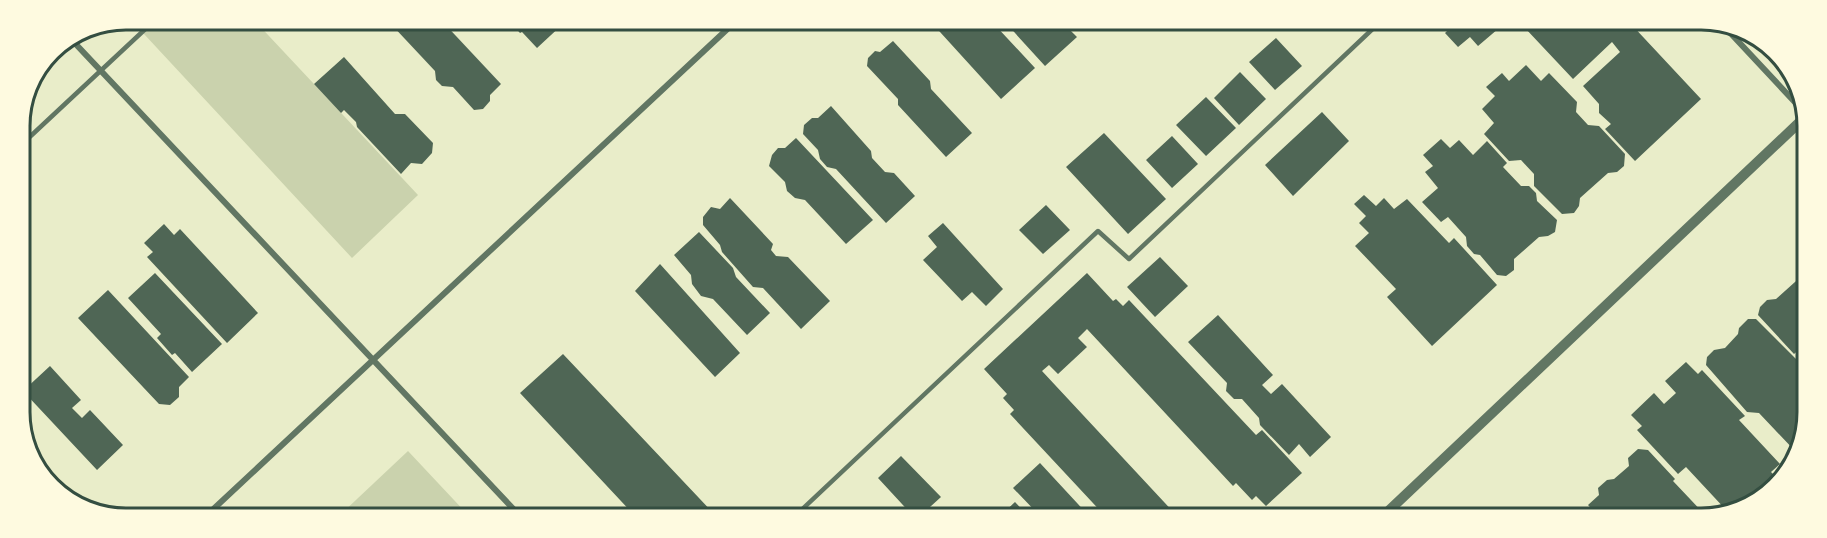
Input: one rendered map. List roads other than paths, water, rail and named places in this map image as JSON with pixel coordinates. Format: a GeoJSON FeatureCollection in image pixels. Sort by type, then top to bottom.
{"type":"FeatureCollection","features":[{"type":"Feature","properties":{"kind":"street"},"geometry":{"type":"LineString","coordinates":[[215,508],[726,30]]}},
{"type":"Feature","properties":{"kind":"street"},"geometry":{"type":"LineString","coordinates":[[1732,35],[1794,103]]}},
{"type":"Feature","properties":{"kind":"street"},"geometry":{"type":"LineString","coordinates":[[76,44],[513,508]]}},
{"type":"Feature","properties":{"kind":"street"},"geometry":{"type":"LineString","coordinates":[[1392,508],[1797,123]]}},
{"type":"Feature","properties":{"kind":"lane"},"geometry":{"type":"LineString","coordinates":[[30,137],[144,30]]}},
{"type":"Feature","properties":{"kind":"lane"},"geometry":{"type":"LineString","coordinates":[[804,508],[1098,231],[1129,259],[1372,30]]}}]}
